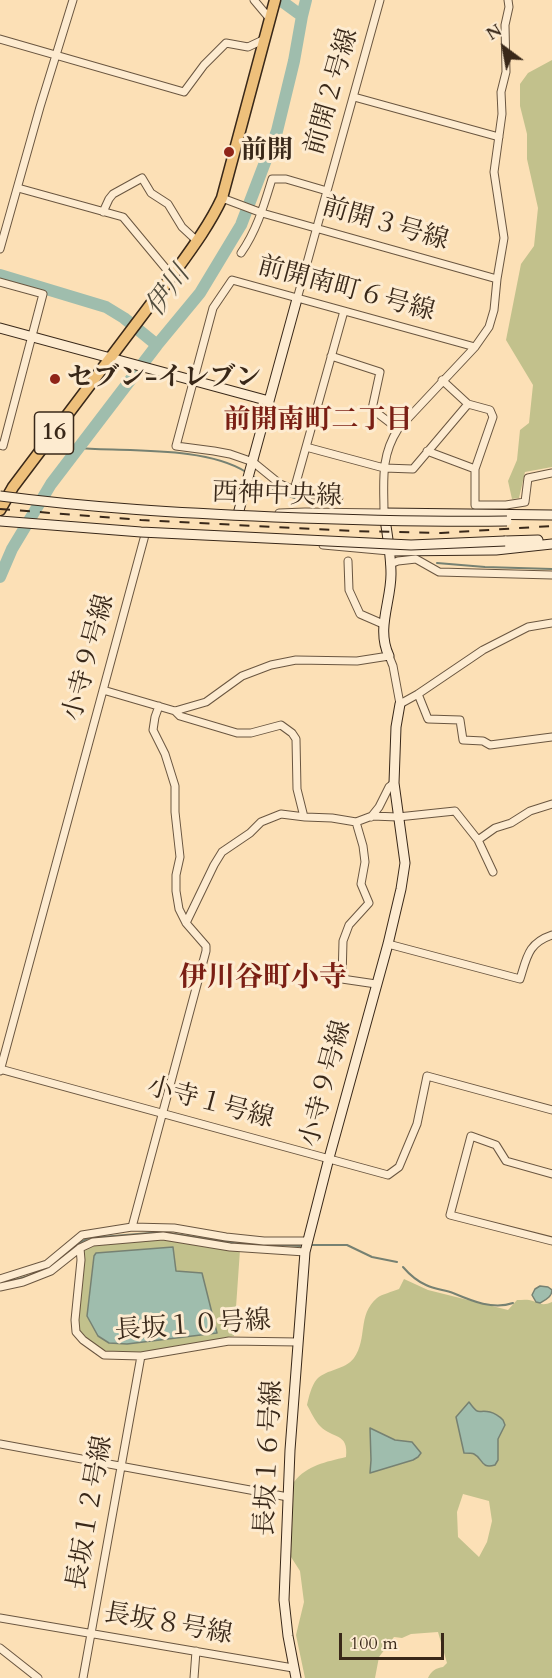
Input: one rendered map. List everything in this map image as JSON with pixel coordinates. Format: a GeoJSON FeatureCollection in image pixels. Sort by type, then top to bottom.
{"type":"FeatureCollection","features":[{"type":"Feature","properties":{"kind":"main road","name":"16"},"geometry":{"type":"LineString","coordinates":[[0,510],[7,494],[115,359],[134,326],[226,199],[275,1]]}},
{"type":"Feature","properties":{"kind":"street"},"geometry":{"type":"LineString","coordinates":[[0,249],[73,0]]}},
{"type":"Feature","properties":{"kind":"street"},"geometry":{"type":"LineString","coordinates":[[255,0],[270,19]]}},
{"type":"Feature","properties":{"kind":"street","name":"前開２号線"},"geometry":{"type":"LineString","coordinates":[[297,299],[380,0]]}},
{"type":"Feature","properties":{"kind":"street"},"geometry":{"type":"LineString","coordinates":[[508,0],[509,7],[505,25],[506,72],[501,92],[502,114],[494,172],[504,238],[494,310],[489,327],[475,347],[442,380],[389,442],[384,468],[384,513],[552,517]]}},
{"type":"Feature","properties":{"kind":"street"},"geometry":{"type":"LineString","coordinates":[[0,39],[184,92],[204,65],[226,43],[248,47],[265,39]]}},
{"type":"Feature","properties":{"kind":"street"},"geometry":{"type":"LineString","coordinates":[[354,97],[499,137]]}},
{"type":"Feature","properties":{"kind":"street"},"geometry":{"type":"LineString","coordinates":[[103,212],[113,194],[142,178],[151,193],[168,204],[182,226],[197,241]]}},
{"type":"Feature","properties":{"kind":"street"},"geometry":{"type":"LineString","coordinates":[[241,253],[250,240],[262,213],[272,179],[286,179],[327,191]]}},
{"type":"Feature","properties":{"kind":"street"},"geometry":{"type":"LineString","coordinates":[[18,188],[123,217],[172,276]]}},
{"type":"Feature","properties":{"kind":"street","name":"前開３号線"},"geometry":{"type":"LineString","coordinates":[[226,199],[262,213],[497,279]]}},
{"type":"Feature","properties":{"kind":"street","name":"前開南町６号線"},"geometry":{"type":"LineString","coordinates":[[339,497],[306,494],[280,484],[253,464],[214,451],[176,446],[213,308],[232,280],[475,347]]}},
{"type":"Feature","properties":{"kind":"street"},"geometry":{"type":"LineString","coordinates":[[0,282],[43,294],[3,446],[0,445]]}},
{"type":"Feature","properties":{"kind":"street"},"geometry":{"type":"LineString","coordinates":[[238,514],[297,299]]}},
{"type":"Feature","properties":{"kind":"street"},"geometry":{"type":"LineString","coordinates":[[294,490],[344,311]]}},
{"type":"Feature","properties":{"kind":"street"},"geometry":{"type":"LineString","coordinates":[[0,328],[269,401]]}},
{"type":"Feature","properties":{"kind":"street"},"geometry":{"type":"LineString","coordinates":[[331,356],[380,372],[372,409],[398,429]]}},
{"type":"Feature","properties":{"kind":"street"},"geometry":{"type":"LineString","coordinates":[[442,380],[468,404],[490,410],[493,417],[475,469],[475,505],[506,505],[525,502],[528,477],[552,473]]}},
{"type":"Feature","properties":{"kind":"street"},"geometry":{"type":"LineString","coordinates":[[306,447],[384,468],[412,469],[468,404]]}},
{"type":"Feature","properties":{"kind":"street"},"geometry":{"type":"LineString","coordinates":[[428,451],[475,469]]}},
{"type":"Feature","properties":{"kind":"street","name":"西神中央線"},"geometry":{"type":"LineString","coordinates":[[7,494],[82,503],[238,514],[384,513]]}},
{"type":"Feature","properties":{"kind":"street","name":"西神中央線"},"geometry":{"type":"LineString","coordinates":[[7,494],[151,511],[234,515],[422,522],[507,521],[552,517]]}},
{"type":"Feature","properties":{"kind":"street","name":"小寺９号線"},"geometry":{"type":"LineString","coordinates":[[308,1241],[388,944],[405,863],[394,783],[396,727],[400,704],[393,666],[383,638],[383,624],[388,606],[390,564],[384,513]]}},
{"type":"Feature","properties":{"kind":"street","name":"西神中央線"},"geometry":{"type":"LineString","coordinates":[[0,523],[145,535],[307,543],[389,551]]}},
{"type":"Feature","properties":{"kind":"street","name":"西神中央線"},"geometry":{"type":"LineString","coordinates":[[0,523],[411,545],[552,539]]}},
{"type":"Feature","properties":{"kind":"street","name":"小寺９号線"},"geometry":{"type":"LineString","coordinates":[[0,1070],[145,535]]}},
{"type":"Feature","properties":{"kind":"street"},"geometry":{"type":"LineString","coordinates":[[389,551],[496,550],[552,544]]}},
{"type":"Feature","properties":{"kind":"street"},"geometry":{"type":"LineString","coordinates":[[390,564],[417,559],[439,572],[552,575]]}},
{"type":"Feature","properties":{"kind":"street"},"geometry":{"type":"LineString","coordinates":[[348,561],[349,590],[360,614],[383,624]]}},
{"type":"Feature","properties":{"kind":"street"},"geometry":{"type":"LineString","coordinates":[[400,704],[483,650],[528,627],[552,623]]}},
{"type":"Feature","properties":{"kind":"street"},"geometry":{"type":"LineString","coordinates":[[175,711],[206,702],[242,676],[271,665],[296,660],[357,662],[389,656]]}},
{"type":"Feature","properties":{"kind":"street"},"geometry":{"type":"LineString","coordinates":[[103,690],[175,711],[180,716],[237,733],[251,734],[281,725],[296,739],[297,789],[303,817]]}},
{"type":"Feature","properties":{"kind":"street"},"geometry":{"type":"LineString","coordinates":[[418,694],[428,719],[460,720],[463,740],[483,741],[490,745],[552,737]]}},
{"type":"Feature","properties":{"kind":"street"},"geometry":{"type":"LineString","coordinates":[[132,1227],[206,951],[206,946],[186,923],[179,909],[176,875],[180,857],[175,812],[175,786],[165,754],[153,730],[159,706]]}},
{"type":"Feature","properties":{"kind":"street"},"geometry":{"type":"LineString","coordinates":[[371,817],[389,787],[394,783]]}},
{"type":"Feature","properties":{"kind":"street"},"geometry":{"type":"LineString","coordinates":[[478,840],[495,828],[511,823],[530,811],[552,804]]}},
{"type":"Feature","properties":{"kind":"street"},"geometry":{"type":"LineString","coordinates":[[186,923],[222,852],[250,833],[261,822],[281,814],[356,822],[371,817],[398,817],[455,811],[478,840],[493,872]]}},
{"type":"Feature","properties":{"kind":"street"},"geometry":{"type":"LineString","coordinates":[[356,822],[365,862],[362,884],[369,903],[349,925],[343,941],[342,978],[376,984]]}},
{"type":"Feature","properties":{"kind":"street"},"geometry":{"type":"LineString","coordinates":[[388,944],[520,979],[529,951],[539,939],[552,935]]}},
{"type":"Feature","properties":{"kind":"street","name":"小寺１号線"},"geometry":{"type":"LineString","coordinates":[[0,1070],[388,1175],[399,1167],[417,1124],[427,1076],[552,1110]]}},
{"type":"Feature","properties":{"kind":"street"},"geometry":{"type":"LineString","coordinates":[[552,1174],[506,1161],[496,1145],[471,1136],[450,1215],[552,1241]]}},
{"type":"Feature","properties":{"kind":"street"},"geometry":{"type":"LineString","coordinates":[[0,1279],[47,1264],[82,1235],[132,1227],[174,1228],[184,1234],[230,1247],[305,1252]]}},
{"type":"Feature","properties":{"kind":"street"},"geometry":{"type":"LineString","coordinates":[[0,1287],[23,1282],[51,1271],[80,1248],[93,1242],[184,1234],[264,1241],[308,1241]]}},
{"type":"Feature","properties":{"kind":"street","name":"長坂１６号線"},"geometry":{"type":"LineString","coordinates":[[296,1678],[284,1600],[297,1342],[308,1241]]}},
{"type":"Feature","properties":{"kind":"street","name":"長坂１０号線"},"geometry":{"type":"LineString","coordinates":[[80,1248],[76,1332],[104,1355],[141,1356],[228,1341],[297,1342]]}},
{"type":"Feature","properties":{"kind":"street","name":"長坂１２号線"},"geometry":{"type":"LineString","coordinates":[[83,1678],[141,1356]]}},
{"type":"Feature","properties":{"kind":"street"},"geometry":{"type":"LineString","coordinates":[[0,1444],[288,1497]]}},
{"type":"Feature","properties":{"kind":"street","name":"長坂８号線"},"geometry":{"type":"LineString","coordinates":[[0,1620],[91,1633],[293,1668]]}},
{"type":"Feature","properties":{"kind":"street"},"geometry":{"type":"LineString","coordinates":[[0,1648],[39,1678]]}},
{"type":"Feature","properties":{"kind":"street"},"geometry":{"type":"LineString","coordinates":[[194,1678],[196,1651]]}},
{"type":"Feature","properties":{"kind":"shaded area"},"geometry":{"type":"Polygon","coordinates":[[[552,60],[552,467],[525,472],[519,498],[512,499],[508,481],[517,460],[520,430],[529,423],[533,385],[506,340],[521,264],[534,246],[538,208],[527,159],[527,134],[520,106],[520,84],[528,73],[552,60]]]}},
{"type":"Feature","properties":{"kind":"shaded area"},"geometry":{"type":"Polygon","coordinates":[[[169,1240],[240,1250],[234,1336],[167,1349],[131,1353],[103,1350],[96,1346],[78,1329],[82,1248],[93,1244],[169,1240]],[[173,1247],[96,1253],[87,1316],[176,1271],[173,1247]]]}},
{"type":"Feature","properties":{"kind":"shaded area"},"geometry":{"type":"Polygon","coordinates":[[[173,1247],[176,1271],[202,1273],[217,1333],[127,1344],[109,1343],[98,1336],[87,1316],[96,1253],[173,1247]]]}},
{"type":"Feature","properties":{"kind":"shaded area"},"geometry":{"type":"Polygon","coordinates":[[[404,1279],[428,1290],[508,1310],[517,1300],[529,1300],[542,1304],[552,1302],[552,1678],[428,1678],[434,1670],[447,1663],[438,1632],[411,1634],[402,1638],[394,1637],[379,1657],[375,1678],[305,1678],[296,1635],[304,1602],[300,1571],[291,1557],[294,1482],[311,1468],[346,1457],[345,1443],[318,1424],[307,1405],[317,1379],[346,1365],[354,1358],[361,1343],[365,1319],[371,1305],[377,1298],[399,1289],[404,1279]],[[475,1410],[473,1453],[484,1465],[498,1460],[498,1439],[480,1412],[475,1410]],[[370,1428],[370,1473],[412,1442],[395,1440],[370,1428]],[[463,1494],[457,1512],[458,1537],[479,1557],[487,1542],[492,1521],[489,1501],[463,1494]]]}},
{"type":"Feature","properties":{"kind":"shaded area"},"geometry":{"type":"Polygon","coordinates":[[[540,1286],[548,1287],[552,1292],[540,1303],[536,1302],[532,1295],[540,1286]]]}},
{"type":"Feature","properties":{"kind":"shaded area"},"geometry":{"type":"Polygon","coordinates":[[[469,1402],[477,1411],[492,1413],[503,1420],[505,1425],[498,1439],[498,1460],[495,1465],[484,1465],[474,1454],[464,1453],[456,1417],[469,1402]]]}},
{"type":"Feature","properties":{"kind":"shaded area"},"geometry":{"type":"Polygon","coordinates":[[[370,1428],[395,1440],[412,1442],[421,1453],[413,1460],[370,1473],[370,1428]]]}},
{"type":"Feature","properties":{"kind":"waterway"},"geometry":{"type":"LineString","coordinates":[[280,0],[302,16]]}},
{"type":"Feature","properties":{"kind":"waterway","name":"伊川"},"geometry":{"type":"LineString","coordinates":[[0,577],[12,549],[51,484],[157,345],[200,293],[241,225],[277,131],[306,0]]}},
{"type":"Feature","properties":{"kind":"waterway"},"geometry":{"type":"LineString","coordinates":[[0,275],[106,307],[124,318],[157,345]]}},
{"type":"Feature","properties":{"kind":"waterway"},"geometry":{"type":"LineString","coordinates":[[79,448],[188,454],[210,458],[246,472]]}},
{"type":"Feature","properties":{"kind":"waterway"},"geometry":{"type":"LineString","coordinates":[[251,475],[279,493],[301,500],[341,504]]}},
{"type":"Feature","properties":{"kind":"waterway"},"geometry":{"type":"LineString","coordinates":[[437,563],[552,569]]}},
{"type":"Feature","properties":{"kind":"waterway"},"geometry":{"type":"LineString","coordinates":[[8,1282],[49,1268],[89,1238],[162,1232],[234,1243],[300,1246]]}},
{"type":"Feature","properties":{"kind":"waterway"},"geometry":{"type":"LineString","coordinates":[[311,1245],[347,1245],[372,1257],[397,1262]]}},
{"type":"Feature","properties":{"kind":"waterway"},"geometry":{"type":"LineString","coordinates":[[403,1267],[413,1277],[432,1288],[490,1305],[513,1303]]}},
{"type":"Feature","properties":{"kind":"railway"},"geometry":{"type":"LineString","coordinates":[[0,509],[141,520],[352,531],[441,533],[552,526]]}},
{"type":"Feature","properties":{"kind":"place","name":"前開"},"geometry":{"type":"Point","coordinates":[229,152]}},
{"type":"Feature","properties":{"kind":"place","name":"セブン-イレブン"},"geometry":{"type":"Point","coordinates":[55,379]}},
{"type":"Feature","properties":{"kind":"district","name":"前開南町二丁目"},"geometry":{"type":"Point","coordinates":[318,422]}},
{"type":"Feature","properties":{"kind":"district","name":"伊川谷町小寺"},"geometry":{"type":"Point","coordinates":[263,980]}}]}
